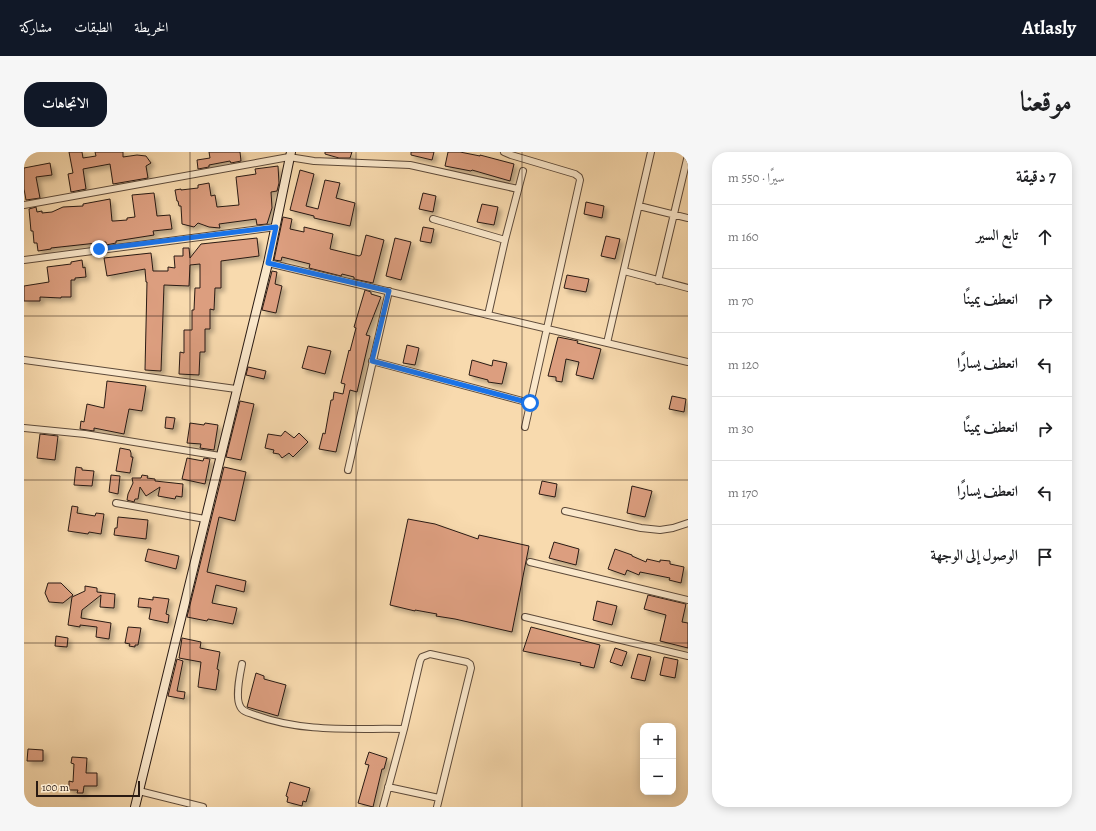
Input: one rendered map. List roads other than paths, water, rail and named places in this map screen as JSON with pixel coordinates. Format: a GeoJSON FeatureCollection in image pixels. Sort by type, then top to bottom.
{"type":"FeatureCollection","features":[{"type":"Feature","properties":{"kind":"main road"},"geometry":{"type":"LineString","coordinates":[[135,807],[268,263],[290,154]]}},
{"type":"Feature","properties":{"kind":"street"},"geometry":{"type":"LineString","coordinates":[[504,152],[575,174],[580,180],[525,427]]}},
{"type":"Feature","properties":{"kind":"street"},"geometry":{"type":"LineString","coordinates":[[607,343],[651,152]]}},
{"type":"Feature","properties":{"kind":"street"},"geometry":{"type":"LineString","coordinates":[[24,205],[290,154],[314,161],[410,165],[518,189]]}},
{"type":"Feature","properties":{"kind":"street"},"geometry":{"type":"LineString","coordinates":[[658,280],[688,155]]}},
{"type":"Feature","properties":{"kind":"street"},"geometry":{"type":"LineString","coordinates":[[488,315],[523,171]]}},
{"type":"Feature","properties":{"kind":"street"},"geometry":{"type":"LineString","coordinates":[[639,206],[688,218]]}},
{"type":"Feature","properties":{"kind":"street"},"geometry":{"type":"LineString","coordinates":[[433,220],[505,240]]}},
{"type":"Feature","properties":{"kind":"street"},"geometry":{"type":"LineString","coordinates":[[24,260],[276,227]]}},
{"type":"Feature","properties":{"kind":"street"},"geometry":{"type":"LineString","coordinates":[[268,263],[688,362]]}},
{"type":"Feature","properties":{"kind":"street"},"geometry":{"type":"LineString","coordinates":[[624,271],[688,288]]}},
{"type":"Feature","properties":{"kind":"street"},"geometry":{"type":"LineString","coordinates":[[348,470],[389,291]]}},
{"type":"Feature","properties":{"kind":"street"},"geometry":{"type":"LineString","coordinates":[[24,360],[236,390]]}},
{"type":"Feature","properties":{"kind":"street"},"geometry":{"type":"LineString","coordinates":[[372,361],[530,403]]}},
{"type":"Feature","properties":{"kind":"street"},"geometry":{"type":"LineString","coordinates":[[24,428],[85,434],[220,456]]}},
{"type":"Feature","properties":{"kind":"street"},"geometry":{"type":"LineString","coordinates":[[116,503],[205,519]]}},
{"type":"Feature","properties":{"kind":"street"},"geometry":{"type":"LineString","coordinates":[[565,511],[641,528],[660,530],[673,528],[688,523]]}},
{"type":"Feature","properties":{"kind":"street"},"geometry":{"type":"LineString","coordinates":[[530,562],[688,600]]}},
{"type":"Feature","properties":{"kind":"street"},"geometry":{"type":"LineString","coordinates":[[525,617],[688,656]]}},
{"type":"Feature","properties":{"kind":"street"},"geometry":{"type":"LineString","coordinates":[[383,807],[422,657],[430,654],[467,662],[470,664],[471,668],[436,807]]}},
{"type":"Feature","properties":{"kind":"street"},"geometry":{"type":"LineString","coordinates":[[242,664],[238,702],[243,710],[269,720],[298,726],[334,729],[404,729]]}},
{"type":"Feature","properties":{"kind":"street"},"geometry":{"type":"LineString","coordinates":[[388,787],[439,798]]}},
{"type":"Feature","properties":{"kind":"street"},"geometry":{"type":"LineString","coordinates":[[139,791],[204,807]]}}]}
